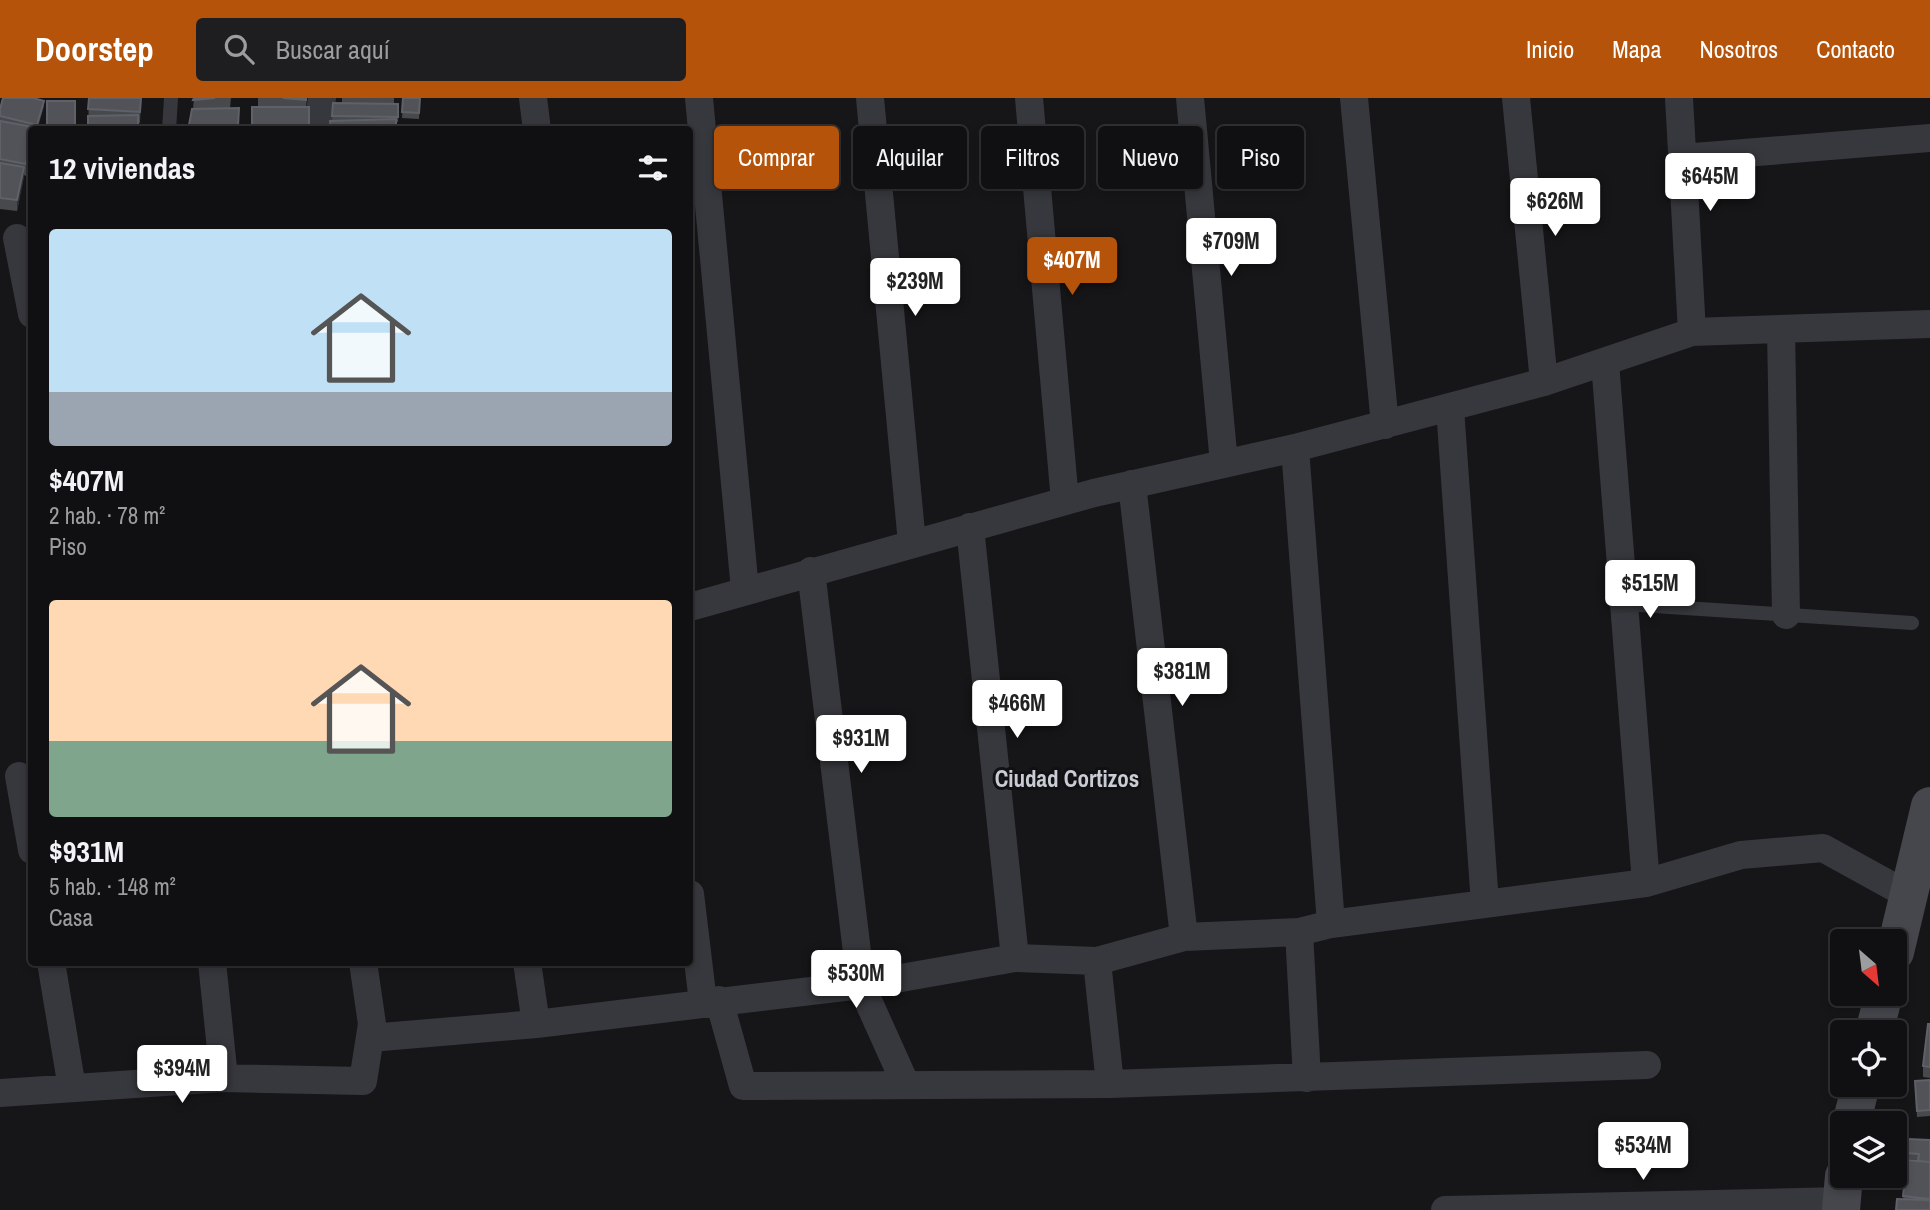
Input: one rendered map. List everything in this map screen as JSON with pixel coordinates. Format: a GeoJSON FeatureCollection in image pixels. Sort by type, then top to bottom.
{"type":"FeatureCollection","features":[{"type":"Feature","properties":{"kind":"main road"},"geometry":{"type":"LineString","coordinates":[[1901,929],[1930,806]]}},
{"type":"Feature","properties":{"kind":"street"},"geometry":{"type":"LineString","coordinates":[[318,126],[322,98]]}},
{"type":"Feature","properties":{"kind":"street"},"geometry":{"type":"LineString","coordinates":[[533,98],[536,126]]}},
{"type":"Feature","properties":{"kind":"street"},"geometry":{"type":"LineString","coordinates":[[699,98],[746,590]]}},
{"type":"Feature","properties":{"kind":"street"},"geometry":{"type":"LineString","coordinates":[[870,98],[912,543]]}},
{"type":"Feature","properties":{"kind":"street"},"geometry":{"type":"LineString","coordinates":[[1030,98],[1065,501]]}},
{"type":"Feature","properties":{"kind":"street"},"geometry":{"type":"LineString","coordinates":[[1189,98],[1224,463]]}},
{"type":"Feature","properties":{"kind":"street"},"geometry":{"type":"LineString","coordinates":[[1354,98],[1385,425]]}},
{"type":"Feature","properties":{"kind":"street"},"geometry":{"type":"LineString","coordinates":[[1517,98],[1544,382]]}},
{"type":"Feature","properties":{"kind":"street"},"geometry":{"type":"LineString","coordinates":[[1679,98],[1692,331]]}},
{"type":"Feature","properties":{"kind":"street"},"geometry":{"type":"LineString","coordinates":[[1682,158],[1930,138]]}},
{"type":"Feature","properties":{"kind":"street"},"geometry":{"type":"LineString","coordinates":[[17,237],[28,293]]}},
{"type":"Feature","properties":{"kind":"street"},"geometry":{"type":"LineString","coordinates":[[693,606],[1065,501],[1295,448],[1450,408],[1544,382],[1692,331],[1930,324]]}},
{"type":"Feature","properties":{"kind":"street"},"geometry":{"type":"LineString","coordinates":[[1781,329],[1786,615]]}},
{"type":"Feature","properties":{"kind":"street"},"geometry":{"type":"LineString","coordinates":[[1605,362],[1646,883]]}},
{"type":"Feature","properties":{"kind":"street"},"geometry":{"type":"LineString","coordinates":[[1450,408],[1485,904]]}},
{"type":"Feature","properties":{"kind":"street"},"geometry":{"type":"LineString","coordinates":[[1295,448],[1331,924]]}},
{"type":"Feature","properties":{"kind":"street"},"geometry":{"type":"LineString","coordinates":[[1132,484],[1184,937]]}},
{"type":"Feature","properties":{"kind":"street"},"geometry":{"type":"LineString","coordinates":[[970,527],[1015,958]]}},
{"type":"Feature","properties":{"kind":"street"},"geometry":{"type":"LineString","coordinates":[[811,571],[862,985],[906,1085]]}},
{"type":"Feature","properties":{"kind":"street"},"geometry":{"type":"LineString","coordinates":[[17,777],[28,831]]}},
{"type":"Feature","properties":{"kind":"street"},"geometry":{"type":"LineString","coordinates":[[370,1038],[536,1024],[862,985],[1015,958],[1097,961],[1184,937],[1299,932],[1331,924],[1646,883],[1741,855],[1823,848],[1910,895]]}},
{"type":"Feature","properties":{"kind":"street"},"geometry":{"type":"LineString","coordinates":[[693,909],[711,1001],[743,1086],[1110,1084],[1647,1065]]}},
{"type":"Feature","properties":{"kind":"street"},"geometry":{"type":"LineString","coordinates":[[1299,932],[1307,1078]]}},
{"type":"Feature","properties":{"kind":"street"},"geometry":{"type":"LineString","coordinates":[[1097,961],[1110,1084]]}},
{"type":"Feature","properties":{"kind":"street"},"geometry":{"type":"LineString","coordinates":[[52,966],[72,1088]]}},
{"type":"Feature","properties":{"kind":"street"},"geometry":{"type":"LineString","coordinates":[[212,966],[224,1078]]}},
{"type":"Feature","properties":{"kind":"street"},"geometry":{"type":"LineString","coordinates":[[0,1093],[224,1078],[363,1081],[372,1024],[364,966]]}},
{"type":"Feature","properties":{"kind":"street"},"geometry":{"type":"LineString","coordinates":[[528,966],[536,1024]]}},
{"type":"Feature","properties":{"kind":"street"},"geometry":{"type":"LineString","coordinates":[[1445,1210],[1842,1196]]}},
{"type":"Feature","properties":{"kind":"lane"},"geometry":{"type":"LineString","coordinates":[[169,126],[170,98]]}},
{"type":"Feature","properties":{"kind":"lane"},"geometry":{"type":"LineString","coordinates":[[1624,604],[1912,624]]}},
{"type":"Feature","properties":{"kind":"building"},"geometry":{"type":"Polygon","coordinates":[[[3,98],[33,98],[44,101],[37,125],[0,116],[3,98]]]}},
{"type":"Feature","properties":{"kind":"building"},"geometry":{"type":"Polygon","coordinates":[[[89,98],[141,98],[140,112],[88,109],[89,98]]]}},
{"type":"Feature","properties":{"kind":"building"},"geometry":{"type":"Polygon","coordinates":[[[403,98],[420,98],[419,113],[402,112],[403,98]]]}},
{"type":"Feature","properties":{"kind":"building"},"geometry":{"type":"Polygon","coordinates":[[[47,101],[75,101],[75,126],[47,126],[47,101]]]}},
{"type":"Feature","properties":{"kind":"building"},"geometry":{"type":"Polygon","coordinates":[[[333,103],[398,104],[398,117],[332,116],[333,103]]]}},
{"type":"Feature","properties":{"kind":"building"},"geometry":{"type":"Polygon","coordinates":[[[252,107],[309,107],[309,125],[252,125],[252,107]]]}},
{"type":"Feature","properties":{"kind":"building"},"geometry":{"type":"Polygon","coordinates":[[[239,108],[238,126],[189,125],[192,109],[239,108]]]}},
{"type":"Feature","properties":{"kind":"building"},"geometry":{"type":"Polygon","coordinates":[[[138,115],[138,126],[88,126],[88,116],[138,115]]]}},
{"type":"Feature","properties":{"kind":"building"},"geometry":{"type":"Polygon","coordinates":[[[396,119],[396,126],[331,126],[330,121],[396,119]]]}},
{"type":"Feature","properties":{"kind":"building"},"geometry":{"type":"Polygon","coordinates":[[[0,121],[28,126],[26,164],[0,159],[0,121]]]}},
{"type":"Feature","properties":{"kind":"building"},"geometry":{"type":"Polygon","coordinates":[[[0,163],[24,167],[17,200],[0,198],[0,163]]]}},
{"type":"Feature","properties":{"kind":"building"},"geometry":{"type":"Polygon","coordinates":[[[1930,1024],[1930,1067],[1923,1066],[1930,1024]]]}},
{"type":"Feature","properties":{"kind":"building"},"geometry":{"type":"Polygon","coordinates":[[[1930,1080],[1930,1110],[1917,1111],[1915,1081],[1930,1080]]]}},
{"type":"Feature","properties":{"kind":"building"},"geometry":{"type":"Polygon","coordinates":[[[1908,1139],[1930,1140],[1930,1162],[1918,1161],[1919,1154],[1907,1153],[1908,1139]]]}},
{"type":"Feature","properties":{"kind":"building"},"geometry":{"type":"Polygon","coordinates":[[[1907,1160],[1930,1162],[1930,1199],[1903,1196],[1904,1188],[1907,1188],[1907,1160]]]}},
{"type":"Feature","properties":{"kind":"building"},"geometry":{"type":"Polygon","coordinates":[[[1897,1199],[1930,1200],[1930,1210],[1896,1210],[1897,1199]]]}},
{"type":"Feature","properties":{"kind":"district","name":"Ciudad Cortizos"},"geometry":{"type":"Point","coordinates":[1067,778]}}]}
